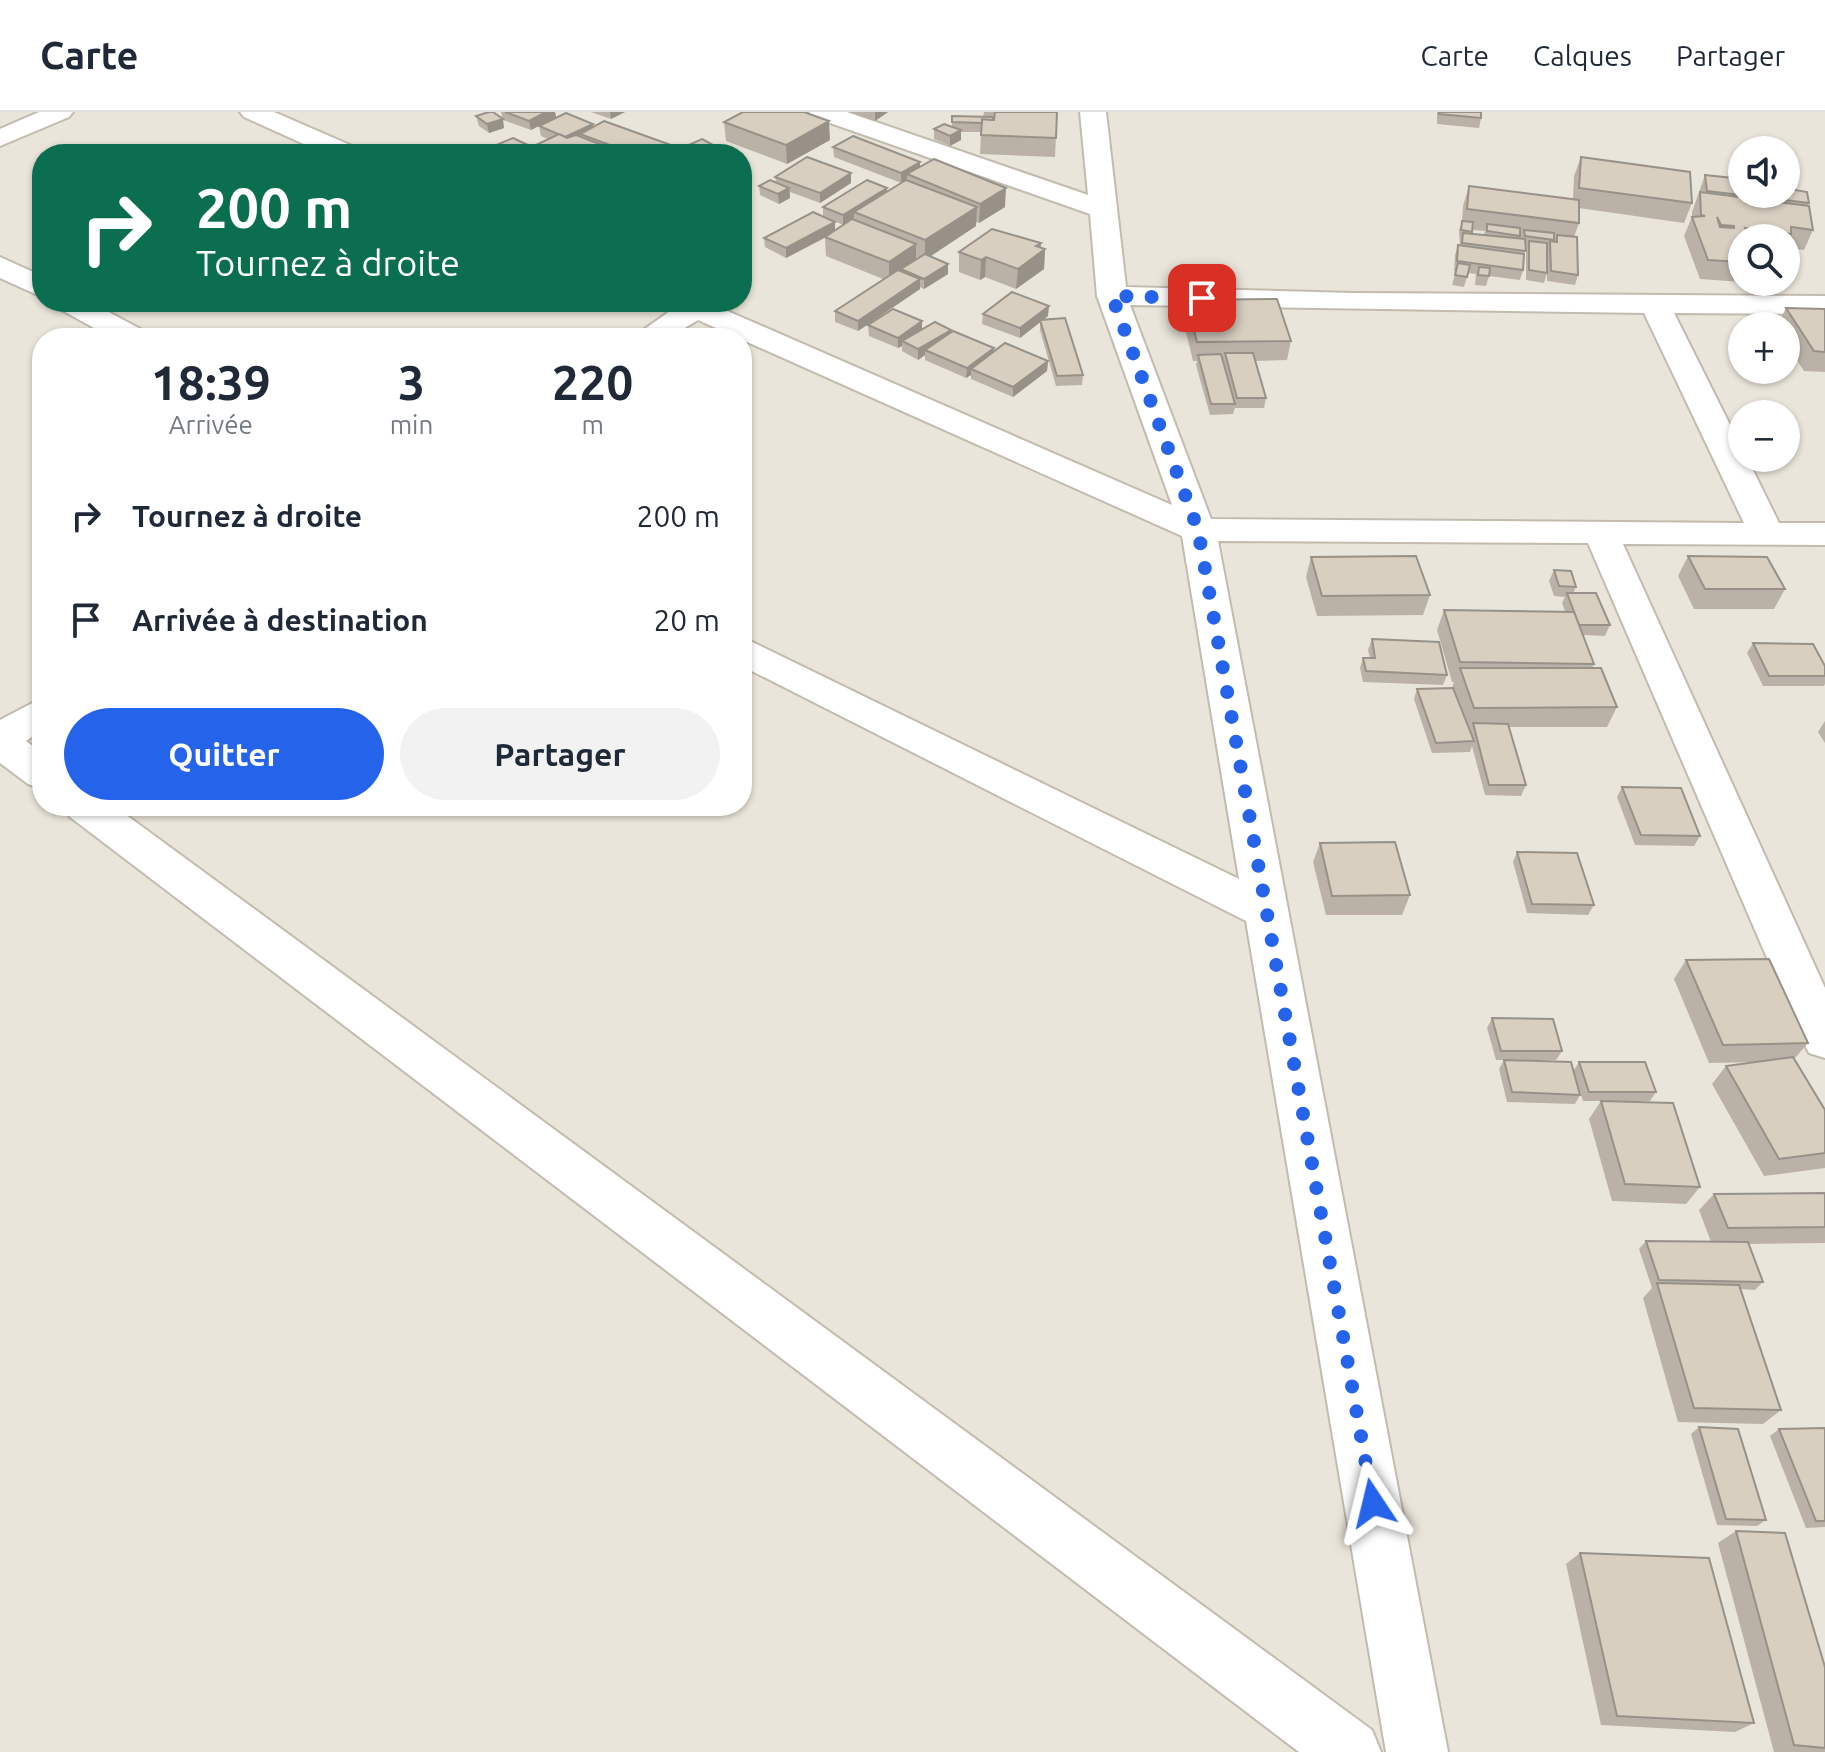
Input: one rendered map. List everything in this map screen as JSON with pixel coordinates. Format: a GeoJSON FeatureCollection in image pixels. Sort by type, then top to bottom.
{"type":"FeatureCollection","features":[{"type":"Feature","properties":{"kind":"street"},"geometry":{"type":"LineString","coordinates":[[0,138],[60,112]]}},
{"type":"Feature","properties":{"kind":"street"},"geometry":{"type":"LineString","coordinates":[[253,112],[325,144]]}},
{"type":"Feature","properties":{"kind":"street"},"geometry":{"type":"LineString","coordinates":[[822,112],[1103,209]]}},
{"type":"Feature","properties":{"kind":"street"},"geometry":{"type":"LineString","coordinates":[[1093,112],[1112,296],[1198,530],[1417,1752]]}},
{"type":"Feature","properties":{"kind":"street"},"geometry":{"type":"LineString","coordinates":[[0,266],[32,283]]}},
{"type":"Feature","properties":{"kind":"street"},"geometry":{"type":"LineString","coordinates":[[1112,296],[1825,305]]}},
{"type":"Feature","properties":{"kind":"street"},"geometry":{"type":"LineString","coordinates":[[1655,304],[1767,534]]}},
{"type":"Feature","properties":{"kind":"street"},"geometry":{"type":"LineString","coordinates":[[87,312],[116,328]]}},
{"type":"Feature","properties":{"kind":"street"},"geometry":{"type":"LineString","coordinates":[[660,328],[680,312]]}},
{"type":"Feature","properties":{"kind":"street"},"geometry":{"type":"LineString","coordinates":[[705,312],[741,328]]}},
{"type":"Feature","properties":{"kind":"street"},"geometry":{"type":"LineString","coordinates":[[752,333],[1198,530],[1825,534]]}},
{"type":"Feature","properties":{"kind":"street"},"geometry":{"type":"LineString","coordinates":[[1601,533],[1825,1039]]}},
{"type":"Feature","properties":{"kind":"street"},"geometry":{"type":"LineString","coordinates":[[752,655],[1267,912]]}},
{"type":"Feature","properties":{"kind":"street"},"geometry":{"type":"LineString","coordinates":[[32,719],[0,740],[32,766]]}},
{"type":"Feature","properties":{"kind":"street"},"geometry":{"type":"LineString","coordinates":[[98,816],[1350,1752]]}},
{"type":"Feature","properties":{"kind":"shaded area"},"geometry":{"type":"Polygon","coordinates":[[[0,112],[1825,112],[1825,1752],[0,1752],[0,112]]]}},
{"type":"Feature","properties":{"kind":"building"},"geometry":{"type":"Polygon","coordinates":[[[489,112],[503,119],[487,124],[476,116],[489,112]]]}},
{"type":"Feature","properties":{"kind":"building"},"geometry":{"type":"Polygon","coordinates":[[[505,112],[546,112],[529,121],[505,112]]]}},
{"type":"Feature","properties":{"kind":"building"},"geometry":{"type":"Polygon","coordinates":[[[743,112],[804,112],[829,121],[786,145],[724,122],[743,112]]]}},
{"type":"Feature","properties":{"kind":"building"},"geometry":{"type":"Polygon","coordinates":[[[995,112],[1057,112],[1056,138],[981,135],[982,119],[994,120],[995,112]]]}},
{"type":"Feature","properties":{"kind":"building"},"geometry":{"type":"Polygon","coordinates":[[[1481,112],[1481,118],[1439,114],[1481,112]]]}},
{"type":"Feature","properties":{"kind":"building"},"geometry":{"type":"Polygon","coordinates":[[[566,113],[593,124],[565,137],[539,126],[566,113]]]}},
{"type":"Feature","properties":{"kind":"building"},"geometry":{"type":"Polygon","coordinates":[[[952,116],[993,117],[993,120],[982,119],[982,123],[952,122],[952,116]]]}},
{"type":"Feature","properties":{"kind":"building"},"geometry":{"type":"Polygon","coordinates":[[[604,121],[668,144],[607,144],[580,134],[604,121]]]}},
{"type":"Feature","properties":{"kind":"building"},"geometry":{"type":"Polygon","coordinates":[[[944,124],[961,130],[950,136],[934,129],[944,124]]]}},
{"type":"Feature","properties":{"kind":"building"},"geometry":{"type":"Polygon","coordinates":[[[559,134],[567,138],[576,135],[600,144],[538,144],[559,134]]]}},
{"type":"Feature","properties":{"kind":"building"},"geometry":{"type":"Polygon","coordinates":[[[853,136],[920,162],[901,173],[833,147],[853,136]]]}},
{"type":"Feature","properties":{"kind":"building"},"geometry":{"type":"Polygon","coordinates":[[[513,138],[526,144],[499,144],[513,138]]]}},
{"type":"Feature","properties":{"kind":"building"},"geometry":{"type":"Polygon","coordinates":[[[702,139],[711,144],[691,144],[702,139]]]}},
{"type":"Feature","properties":{"kind":"building"},"geometry":{"type":"Polygon","coordinates":[[[807,157],[851,173],[820,193],[775,177],[807,157]]]}},
{"type":"Feature","properties":{"kind":"building"},"geometry":{"type":"Polygon","coordinates":[[[1581,157],[1690,172],[1692,203],[1579,188],[1581,157]]]}},
{"type":"Feature","properties":{"kind":"building"},"geometry":{"type":"Polygon","coordinates":[[[934,159],[1006,188],[980,204],[907,174],[934,159]]]}},
{"type":"Feature","properties":{"kind":"building"},"geometry":{"type":"Polygon","coordinates":[[[1705,175],[1728,177],[1728,193],[1707,191],[1705,175]]]}},
{"type":"Feature","properties":{"kind":"building"},"geometry":{"type":"Polygon","coordinates":[[[770,180],[789,188],[778,194],[759,186],[770,180]]]}},
{"type":"Feature","properties":{"kind":"building"},"geometry":{"type":"Polygon","coordinates":[[[867,180],[887,188],[843,215],[823,207],[867,180]]]}},
{"type":"Feature","properties":{"kind":"building"},"geometry":{"type":"Polygon","coordinates":[[[906,180],[977,207],[925,240],[854,212],[906,180]]]}},
{"type":"Feature","properties":{"kind":"building"},"geometry":{"type":"Polygon","coordinates":[[[1469,186],[1579,200],[1579,223],[1467,209],[1469,186]]]}},
{"type":"Feature","properties":{"kind":"building"},"geometry":{"type":"Polygon","coordinates":[[[1800,191],[1807,192],[1809,203],[1800,202],[1800,191]]]}},
{"type":"Feature","properties":{"kind":"building"},"geometry":{"type":"Polygon","coordinates":[[[1700,192],[1728,196],[1728,208],[1809,206],[1813,230],[1800,228],[1800,224],[1721,225],[1717,217],[1720,227],[1728,228],[1728,261],[1708,260],[1692,217],[1705,216],[1701,215],[1700,192]]]}},
{"type":"Feature","properties":{"kind":"building"},"geometry":{"type":"Polygon","coordinates":[[[813,212],[835,222],[786,248],[764,238],[813,212]]]}},
{"type":"Feature","properties":{"kind":"building"},"geometry":{"type":"Polygon","coordinates":[[[852,219],[916,244],[889,262],[825,237],[852,219]]]}},
{"type":"Feature","properties":{"kind":"building"},"geometry":{"type":"Polygon","coordinates":[[[1462,221],[1473,222],[1472,232],[1461,230],[1462,221]]]}},
{"type":"Feature","properties":{"kind":"building"},"geometry":{"type":"Polygon","coordinates":[[[1487,224],[1520,228],[1520,236],[1487,231],[1487,224]]]}},
{"type":"Feature","properties":{"kind":"building"},"geometry":{"type":"Polygon","coordinates":[[[992,229],[1041,243],[1036,246],[1045,249],[1018,269],[986,257],[981,260],[959,252],[992,229]]]}},
{"type":"Feature","properties":{"kind":"building"},"geometry":{"type":"Polygon","coordinates":[[[1524,230],[1554,233],[1554,240],[1525,236],[1524,230]]]}},
{"type":"Feature","properties":{"kind":"building"},"geometry":{"type":"Polygon","coordinates":[[[1463,233],[1525,239],[1526,251],[1462,243],[1463,233]]]}},
{"type":"Feature","properties":{"kind":"building"},"geometry":{"type":"Polygon","coordinates":[[[1557,235],[1577,237],[1578,275],[1551,271],[1550,241],[1557,242],[1557,235]]]}},
{"type":"Feature","properties":{"kind":"building"},"geometry":{"type":"Polygon","coordinates":[[[1529,241],[1547,243],[1547,273],[1529,270],[1529,241]]]}},
{"type":"Feature","properties":{"kind":"building"},"geometry":{"type":"Polygon","coordinates":[[[1458,245],[1524,254],[1523,270],[1457,261],[1458,245]]]}},
{"type":"Feature","properties":{"kind":"building"},"geometry":{"type":"Polygon","coordinates":[[[925,254],[948,264],[924,279],[901,269],[925,254]]]}},
{"type":"Feature","properties":{"kind":"building"},"geometry":{"type":"Polygon","coordinates":[[[1458,263],[1470,265],[1467,277],[1455,275],[1458,263]]]}},
{"type":"Feature","properties":{"kind":"building"},"geometry":{"type":"Polygon","coordinates":[[[1479,267],[1490,268],[1489,276],[1478,275],[1479,267]]]}},
{"type":"Feature","properties":{"kind":"building"},"geometry":{"type":"Polygon","coordinates":[[[898,270],[920,279],[858,321],[835,311],[898,270]]]}},
{"type":"Feature","properties":{"kind":"building"},"geometry":{"type":"Polygon","coordinates":[[[1012,292],[1049,306],[1020,328],[983,314],[1012,292]]]}},
{"type":"Feature","properties":{"kind":"building"},"geometry":{"type":"Polygon","coordinates":[[[1277,299],[1291,341],[1197,342],[1186,300],[1277,299]]]}},
{"type":"Feature","properties":{"kind":"building"},"geometry":{"type":"Polygon","coordinates":[[[1786,308],[1825,309],[1825,352],[1814,351],[1800,330],[1800,312],[1789,312],[1786,308]]]}},
{"type":"Feature","properties":{"kind":"building"},"geometry":{"type":"Polygon","coordinates":[[[893,309],[922,321],[898,338],[868,325],[893,309]]]}},
{"type":"Feature","properties":{"kind":"building"},"geometry":{"type":"Polygon","coordinates":[[[1065,318],[1083,375],[1057,376],[1040,320],[1065,318]]]}},
{"type":"Feature","properties":{"kind":"building"},"geometry":{"type":"Polygon","coordinates":[[[935,322],[951,330],[918,349],[902,341],[935,322]]]}},
{"type":"Feature","properties":{"kind":"building"},"geometry":{"type":"Polygon","coordinates":[[[953,331],[994,348],[967,368],[925,350],[953,331]]]}},
{"type":"Feature","properties":{"kind":"building"},"geometry":{"type":"Polygon","coordinates":[[[1005,343],[1048,361],[1013,387],[971,369],[1005,343]]]}},
{"type":"Feature","properties":{"kind":"building"},"geometry":{"type":"Polygon","coordinates":[[[1225,353],[1253,353],[1266,398],[1237,398],[1225,353]]]}},
{"type":"Feature","properties":{"kind":"building"},"geometry":{"type":"Polygon","coordinates":[[[1221,354],[1235,404],[1211,404],[1198,355],[1221,354]]]}},
{"type":"Feature","properties":{"kind":"building"},"geometry":{"type":"Polygon","coordinates":[[[1416,556],[1430,595],[1322,596],[1311,557],[1416,556]]]}},
{"type":"Feature","properties":{"kind":"building"},"geometry":{"type":"Polygon","coordinates":[[[1688,556],[1767,557],[1785,589],[1705,589],[1688,556]]]}},
{"type":"Feature","properties":{"kind":"building"},"geometry":{"type":"Polygon","coordinates":[[[1554,570],[1571,571],[1576,587],[1559,586],[1554,570]]]}},
{"type":"Feature","properties":{"kind":"building"},"geometry":{"type":"Polygon","coordinates":[[[1567,593],[1596,593],[1610,625],[1579,625],[1567,593]]]}},
{"type":"Feature","properties":{"kind":"building"},"geometry":{"type":"Polygon","coordinates":[[[1444,610],[1574,612],[1594,664],[1460,662],[1444,610]]]}},
{"type":"Feature","properties":{"kind":"building"},"geometry":{"type":"Polygon","coordinates":[[[1372,639],[1439,642],[1447,675],[1366,671],[1363,658],[1375,658],[1372,639]]]}},
{"type":"Feature","properties":{"kind":"building"},"geometry":{"type":"Polygon","coordinates":[[[1753,643],[1813,644],[1825,666],[1825,676],[1769,676],[1753,643]]]}},
{"type":"Feature","properties":{"kind":"building"},"geometry":{"type":"Polygon","coordinates":[[[1460,668],[1601,668],[1617,707],[1474,708],[1460,668]]]}},
{"type":"Feature","properties":{"kind":"building"},"geometry":{"type":"Polygon","coordinates":[[[1453,688],[1474,741],[1436,743],[1417,689],[1453,688]]]}},
{"type":"Feature","properties":{"kind":"building"},"geometry":{"type":"Polygon","coordinates":[[[1473,723],[1508,724],[1526,785],[1489,785],[1473,723]]]}},
{"type":"Feature","properties":{"kind":"building"},"geometry":{"type":"Polygon","coordinates":[[[1622,787],[1681,788],[1700,836],[1641,835],[1622,787]]]}},
{"type":"Feature","properties":{"kind":"building"},"geometry":{"type":"Polygon","coordinates":[[[1395,842],[1410,895],[1332,896],[1320,843],[1395,842]]]}},
{"type":"Feature","properties":{"kind":"building"},"geometry":{"type":"Polygon","coordinates":[[[1517,852],[1577,853],[1594,905],[1532,904],[1517,852]]]}},
{"type":"Feature","properties":{"kind":"building"},"geometry":{"type":"Polygon","coordinates":[[[1769,959],[1808,1043],[1723,1045],[1686,960],[1769,959]]]}},
{"type":"Feature","properties":{"kind":"building"},"geometry":{"type":"Polygon","coordinates":[[[1492,1018],[1553,1019],[1562,1051],[1501,1051],[1492,1018]]]}},
{"type":"Feature","properties":{"kind":"building"},"geometry":{"type":"Polygon","coordinates":[[[1793,1057],[1825,1110],[1825,1153],[1779,1159],[1726,1066],[1793,1057]]]}},
{"type":"Feature","properties":{"kind":"building"},"geometry":{"type":"Polygon","coordinates":[[[1504,1060],[1571,1062],[1580,1095],[1512,1092],[1504,1060]]]}},
{"type":"Feature","properties":{"kind":"building"},"geometry":{"type":"Polygon","coordinates":[[[1579,1062],[1645,1062],[1656,1092],[1589,1092],[1579,1062]]]}},
{"type":"Feature","properties":{"kind":"building"},"geometry":{"type":"Polygon","coordinates":[[[1601,1101],[1673,1103],[1700,1187],[1625,1184],[1601,1101]]]}},
{"type":"Feature","properties":{"kind":"building"},"geometry":{"type":"Polygon","coordinates":[[[1825,1193],[1825,1227],[1728,1228],[1714,1194],[1825,1193]]]}},
{"type":"Feature","properties":{"kind":"building"},"geometry":{"type":"Polygon","coordinates":[[[1646,1241],[1748,1242],[1763,1282],[1659,1280],[1646,1241]]]}},
{"type":"Feature","properties":{"kind":"building"},"geometry":{"type":"Polygon","coordinates":[[[1657,1283],[1739,1285],[1781,1410],[1694,1408],[1657,1283]]]}},
{"type":"Feature","properties":{"kind":"building"},"geometry":{"type":"Polygon","coordinates":[[[1699,1427],[1738,1429],[1766,1520],[1726,1519],[1699,1427]]]}},
{"type":"Feature","properties":{"kind":"building"},"geometry":{"type":"Polygon","coordinates":[[[1825,1428],[1825,1521],[1816,1521],[1779,1429],[1825,1428]]]}},
{"type":"Feature","properties":{"kind":"building"},"geometry":{"type":"Polygon","coordinates":[[[1736,1531],[1785,1533],[1825,1667],[1825,1748],[1794,1745],[1736,1531]]]}},
{"type":"Feature","properties":{"kind":"building"},"geometry":{"type":"Polygon","coordinates":[[[1580,1553],[1709,1558],[1754,1723],[1617,1716],[1580,1553]]]}},
{"type":"Feature","properties":{"kind":"route"},"geometry":{"type":"LineString","coordinates":[[1202,298],[1112,296],[1198,530],[1373,1503]]}}]}
